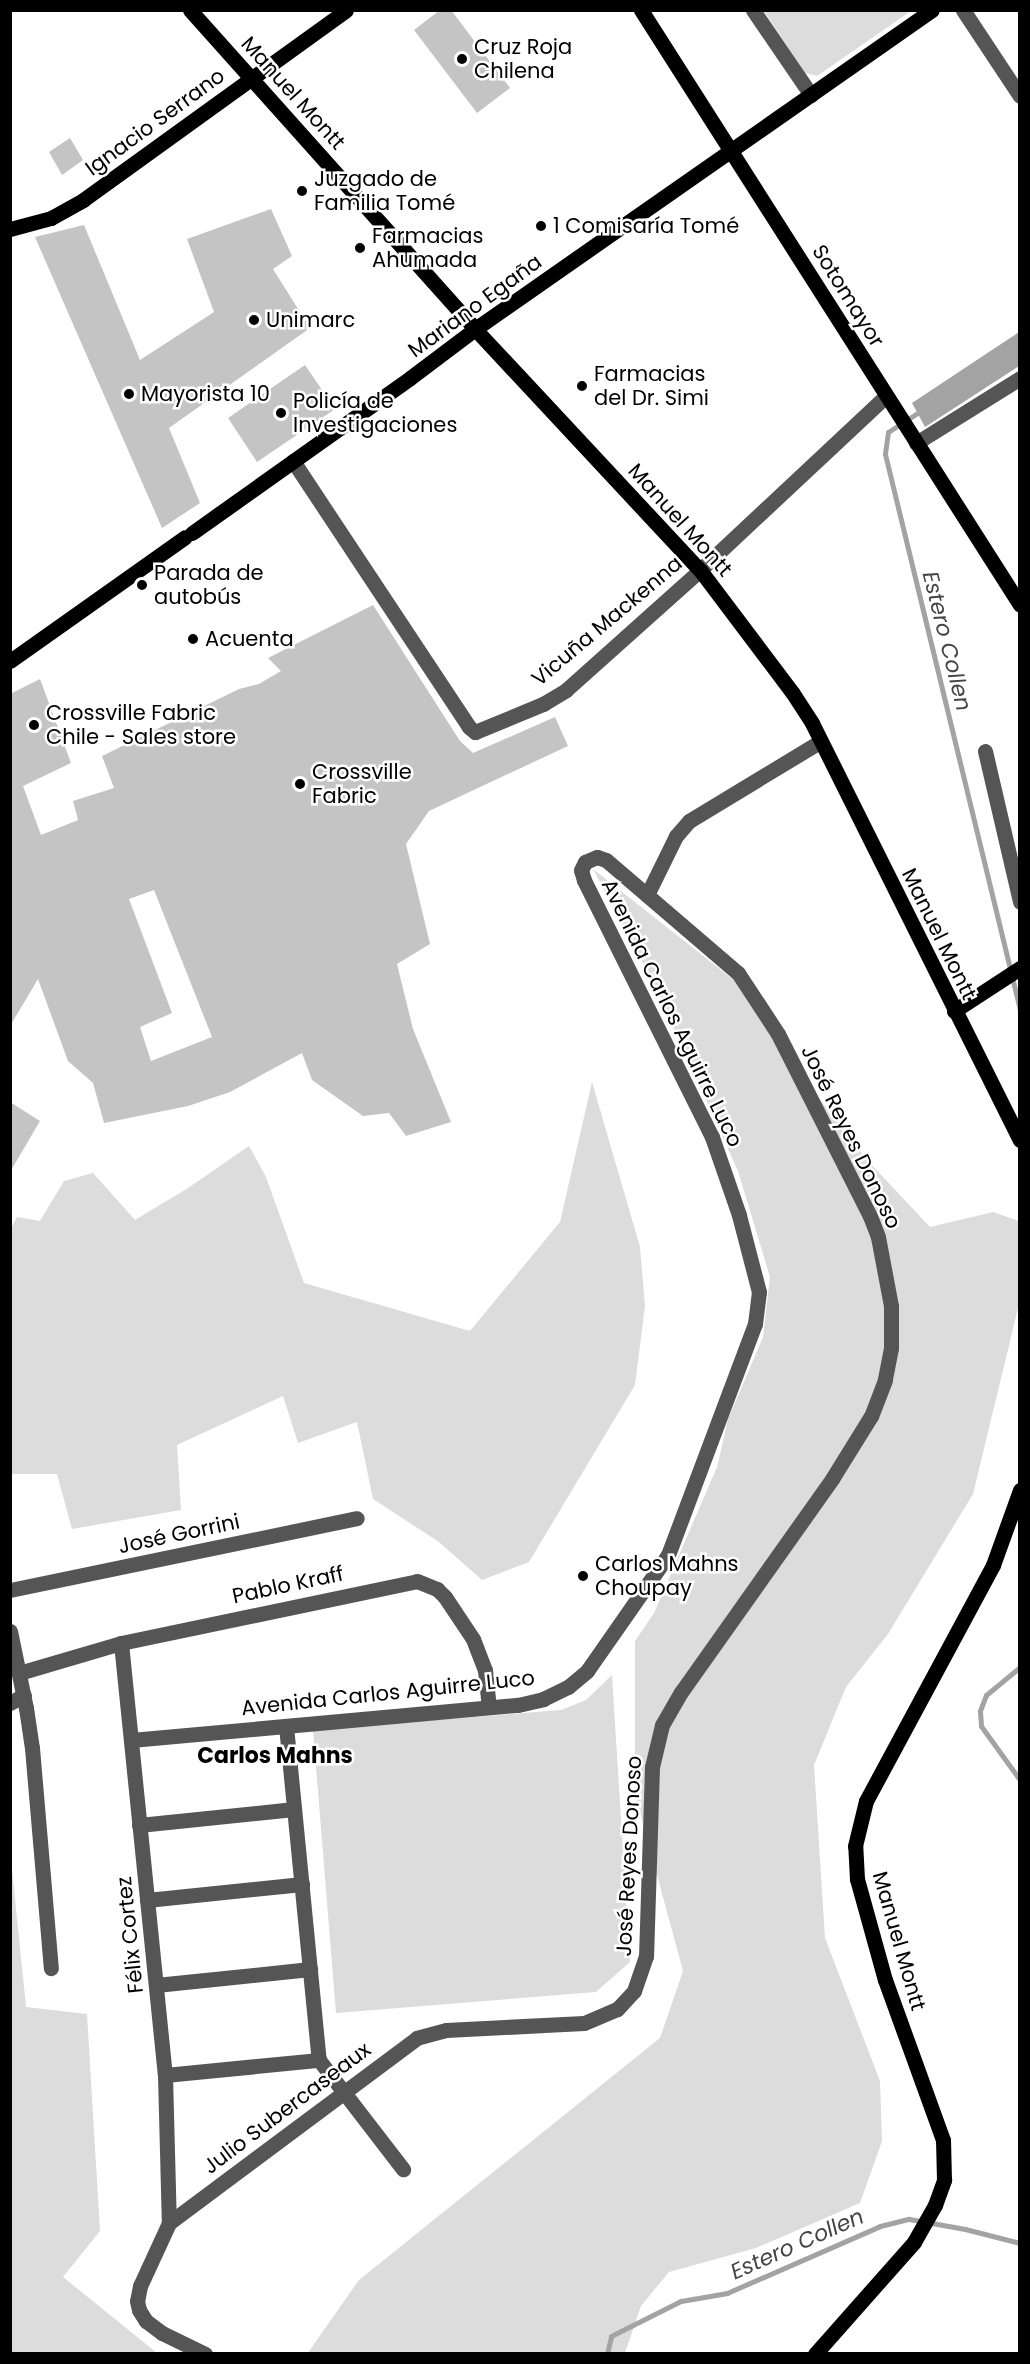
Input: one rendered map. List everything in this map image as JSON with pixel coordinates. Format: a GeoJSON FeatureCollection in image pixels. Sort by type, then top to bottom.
{"type":"FeatureCollection","features":[{"type":"Feature","properties":{"kind":"main road","name":"Manuel Montt"},"geometry":{"type":"LineString","coordinates":[[189,10],[475,329],[700,570],[803,708],[1020,1140]]}},
{"type":"Feature","properties":{"kind":"main road","name":"Ignacio Serrano"},"geometry":{"type":"LineString","coordinates":[[10,229],[42,221],[67,210],[346,10]]}},
{"type":"Feature","properties":{"kind":"main road","name":"Sotomayor"},"geometry":{"type":"LineString","coordinates":[[641,10],[1020,605]]}},
{"type":"Feature","properties":{"kind":"main road","name":"Mariano Egaña"},"geometry":{"type":"LineString","coordinates":[[10,661],[475,329],[932,10]]}},
{"type":"Feature","properties":{"kind":"main road"},"geometry":{"type":"LineString","coordinates":[[954,1011],[1020,968]]}},
{"type":"Feature","properties":{"kind":"main road","name":"Manuel Montt"},"geometry":{"type":"LineString","coordinates":[[815,2354],[914,2242],[936,2205],[945,2167],[943,2140],[879,1960],[857,1879],[855,1846],[866,1801],[993,1565],[1020,1490]]}},
{"type":"Feature","properties":{"kind":"street"},"geometry":{"type":"LineString","coordinates":[[753,10],[811,95]]}},
{"type":"Feature","properties":{"kind":"street"},"geometry":{"type":"LineString","coordinates":[[963,10],[1020,96]]}},
{"type":"Feature","properties":{"kind":"street"},"geometry":{"type":"LineString","coordinates":[[914,438],[1020,378]]}},
{"type":"Feature","properties":{"kind":"street","name":"Vicuña Mackenna"},"geometry":{"type":"LineString","coordinates":[[293,461],[469,728],[475,732],[559,695],[700,570],[886,396]]}},
{"type":"Feature","properties":{"kind":"street","name":"Avenida Carlos Aguirre Luco"},"geometry":{"type":"LineString","coordinates":[[131,1740],[543,1700],[578,1680],[595,1661],[659,1571],[676,1537],[757,1314],[759,1292],[739,1215],[718,1152],[702,1115],[584,880],[583,865],[592,858],[602,858],[647,895],[676,836],[688,821],[821,741]]}},
{"type":"Feature","properties":{"kind":"street"},"geometry":{"type":"LineString","coordinates":[[986,751],[1020,902]]}},
{"type":"Feature","properties":{"kind":"street","name":"José Reyes Donoso"},"geometry":{"type":"LineString","coordinates":[[606,2015],[627,2000],[644,1968],[652,1767],[662,1725],[681,1692],[802,1525],[871,1416],[885,1380],[892,1334],[888,1279],[870,1216],[778,1034],[738,973],[647,895]]}},
{"type":"Feature","properties":{"kind":"street","name":"José Gorrini"},"geometry":{"type":"LineString","coordinates":[[10,1590],[357,1518]]}},
{"type":"Feature","properties":{"kind":"street","name":"Pablo Kraff"},"geometry":{"type":"LineString","coordinates":[[19,1672],[121,1643],[417,1581],[437,1589],[445,1597],[472,1639],[485,1670],[489,1707]]}},
{"type":"Feature","properties":{"kind":"street"},"geometry":{"type":"LineString","coordinates":[[10,1631],[19,1672],[17,1699],[32,1748],[51,1968]]}},
{"type":"Feature","properties":{"kind":"street","name":"Félix Cortez"},"geometry":{"type":"LineString","coordinates":[[121,1643],[165,2075],[169,2223]]}},
{"type":"Feature","properties":{"kind":"street"},"geometry":{"type":"LineString","coordinates":[[286,1726],[319,2060],[403,2169]]}},
{"type":"Feature","properties":{"kind":"street"},"geometry":{"type":"LineString","coordinates":[[139,1825],[294,1809]]}},
{"type":"Feature","properties":{"kind":"street"},"geometry":{"type":"LineString","coordinates":[[147,1900],[302,1884]]}},
{"type":"Feature","properties":{"kind":"street"},"geometry":{"type":"LineString","coordinates":[[156,1985],[310,1969]]}},
{"type":"Feature","properties":{"kind":"street","name":"Julio Subercaseaux"},"geometry":{"type":"LineString","coordinates":[[205,2354],[162,2333],[146,2321],[139,2310],[137,2301],[140,2286],[169,2223],[409,2043],[436,2031],[569,2025],[606,2015]]}},
{"type":"Feature","properties":{"kind":"street"},"geometry":{"type":"LineString","coordinates":[[165,2075],[319,2060]]}},
{"type":"Feature","properties":{"kind":"shaded area"},"geometry":{"type":"Polygon","coordinates":[[[764,11],[911,11],[817,76],[805,73],[764,11]]]}},
{"type":"Feature","properties":{"kind":"shaded area"},"geometry":{"type":"Polygon","coordinates":[[[1019,332],[1019,366],[925,427],[912,403],[1019,332]]]}},
{"type":"Feature","properties":{"kind":"shaded area"},"geometry":{"type":"Polygon","coordinates":[[[593,869],[759,1000],[815,1093],[867,1160],[930,1227],[993,1212],[1019,1221],[1019,1304],[973,1494],[888,1634],[846,1687],[814,1765],[825,1938],[880,2081],[882,2141],[860,2203],[756,2248],[669,2272],[641,2306],[625,2353],[307,2354],[359,2280],[660,2038],[683,1971],[635,1794],[635,1641],[654,1613],[717,1467],[728,1419],[763,1337],[770,1277],[738,1171],[652,980],[593,869]]]}},
{"type":"Feature","properties":{"kind":"shaded area"},"geometry":{"type":"Polygon","coordinates":[[[592,1082],[640,1247],[645,1306],[635,1385],[529,1562],[482,1580],[439,1542],[373,1499],[357,1422],[298,1443],[283,1396],[177,1445],[181,1510],[72,1529],[57,1474],[11,1474],[11,1228],[17,1217],[40,1221],[64,1181],[93,1173],[135,1220],[188,1188],[249,1146],[266,1177],[304,1283],[470,1331],[560,1222],[592,1082]]]}},
{"type":"Feature","properties":{"kind":"shaded area"},"geometry":{"type":"Polygon","coordinates":[[[612,1675],[630,1962],[596,1992],[336,2013],[313,1730],[561,1710],[586,1700],[612,1675]]]}},
{"type":"Feature","properties":{"kind":"shaded area"},"geometry":{"type":"Polygon","coordinates":[[[10,1849],[26,2007],[87,2014],[100,2231],[63,2277],[157,2353],[11,2353],[10,1849]]]}},
{"type":"Feature","properties":{"kind":"building","name":"Cruz Roja Chilena"},"geometry":{"type":"Polygon","coordinates":[[[440,10],[451,10],[510,88],[477,113],[414,30],[440,10]]]}},
{"type":"Feature","properties":{"kind":"building"},"geometry":{"type":"Polygon","coordinates":[[[70,138],[83,160],[62,175],[49,152],[70,138]]]}},
{"type":"Feature","properties":{"kind":"building"},"geometry":{"type":"Polygon","coordinates":[[[271,209],[292,256],[273,269],[310,328],[169,428],[200,503],[162,528],[35,237],[84,225],[140,360],[214,312],[187,239],[271,209]]]}},
{"type":"Feature","properties":{"kind":"building","name":"Policía de Investigaciones"},"geometry":{"type":"Polygon","coordinates":[[[305,365],[335,409],[257,462],[228,418],[305,365]]]}},
{"type":"Feature","properties":{"kind":"building"},"geometry":{"type":"Polygon","coordinates":[[[373,605],[460,741],[473,753],[555,717],[568,746],[429,811],[406,844],[430,944],[397,964],[413,1029],[451,1122],[406,1136],[389,1113],[363,1116],[312,1080],[302,1053],[230,1092],[188,1106],[104,1123],[93,1083],[68,1061],[38,979],[10,1026],[10,694],[40,679],[71,763],[23,786],[41,835],[78,820],[73,801],[114,788],[102,756],[239,689],[259,684],[281,671],[268,658],[373,605]],[[154,890],[129,899],[172,1013],[140,1027],[151,1061],[212,1037],[154,890]]]}},
{"type":"Feature","properties":{"kind":"building"},"geometry":{"type":"Polygon","coordinates":[[[10,1102],[40,1121],[10,1172],[10,1102]]]}},
{"type":"Feature","properties":{"kind":"waterway","name":"Estero Collen"},"geometry":{"type":"LineString","coordinates":[[922,410],[888,432],[885,454],[1020,1010]]}},
{"type":"Feature","properties":{"kind":"waterway","name":"Estero Collen"},"geometry":{"type":"LineString","coordinates":[[1020,1667],[986,1695],[980,1711],[981,1726],[1020,1780]]}},
{"type":"Feature","properties":{"kind":"waterway","name":"Estero Collen"},"geometry":{"type":"LineString","coordinates":[[607,2354],[611,2336],[681,2301],[727,2293],[880,2226],[909,2219],[965,2229],[1020,2243]]}},
{"type":"Feature","properties":{"kind":"place","name":"Cruz Roja Chilena"},"geometry":{"type":"Point","coordinates":[462,59]}},
{"type":"Feature","properties":{"kind":"place","name":"Juzgado de Familia Tomé"},"geometry":{"type":"Point","coordinates":[302,191]}},
{"type":"Feature","properties":{"kind":"place","name":"1 Comisaría Tomé"},"geometry":{"type":"Point","coordinates":[541,226]}},
{"type":"Feature","properties":{"kind":"place","name":"Farmacias Ahumada"},"geometry":{"type":"Point","coordinates":[360,248]}},
{"type":"Feature","properties":{"kind":"place","name":"Unimarc"},"geometry":{"type":"Point","coordinates":[254,320]}},
{"type":"Feature","properties":{"kind":"place","name":"Farmacias del Dr. Simi"},"geometry":{"type":"Point","coordinates":[582,386]}},
{"type":"Feature","properties":{"kind":"place","name":"Mayorista 10"},"geometry":{"type":"Point","coordinates":[129,394]}},
{"type":"Feature","properties":{"kind":"place","name":"Policía de Investigaciones"},"geometry":{"type":"Point","coordinates":[281,413]}},
{"type":"Feature","properties":{"kind":"place","name":"Parada de autobús"},"geometry":{"type":"Point","coordinates":[142,585]}},
{"type":"Feature","properties":{"kind":"place","name":"Acuenta"},"geometry":{"type":"Point","coordinates":[193,639]}},
{"type":"Feature","properties":{"kind":"place","name":"Crossville Fabric Chile - Sales store"},"geometry":{"type":"Point","coordinates":[34,725]}},
{"type":"Feature","properties":{"kind":"place","name":"Crossville Fabric"},"geometry":{"type":"Point","coordinates":[300,784]}},
{"type":"Feature","properties":{"kind":"place","name":"Carlos Mahns Choupay"},"geometry":{"type":"Point","coordinates":[583,1576]}},
{"type":"Feature","properties":{"kind":"district","name":"Carlos Mahns"},"geometry":{"type":"Point","coordinates":[275,1756]}}]}
